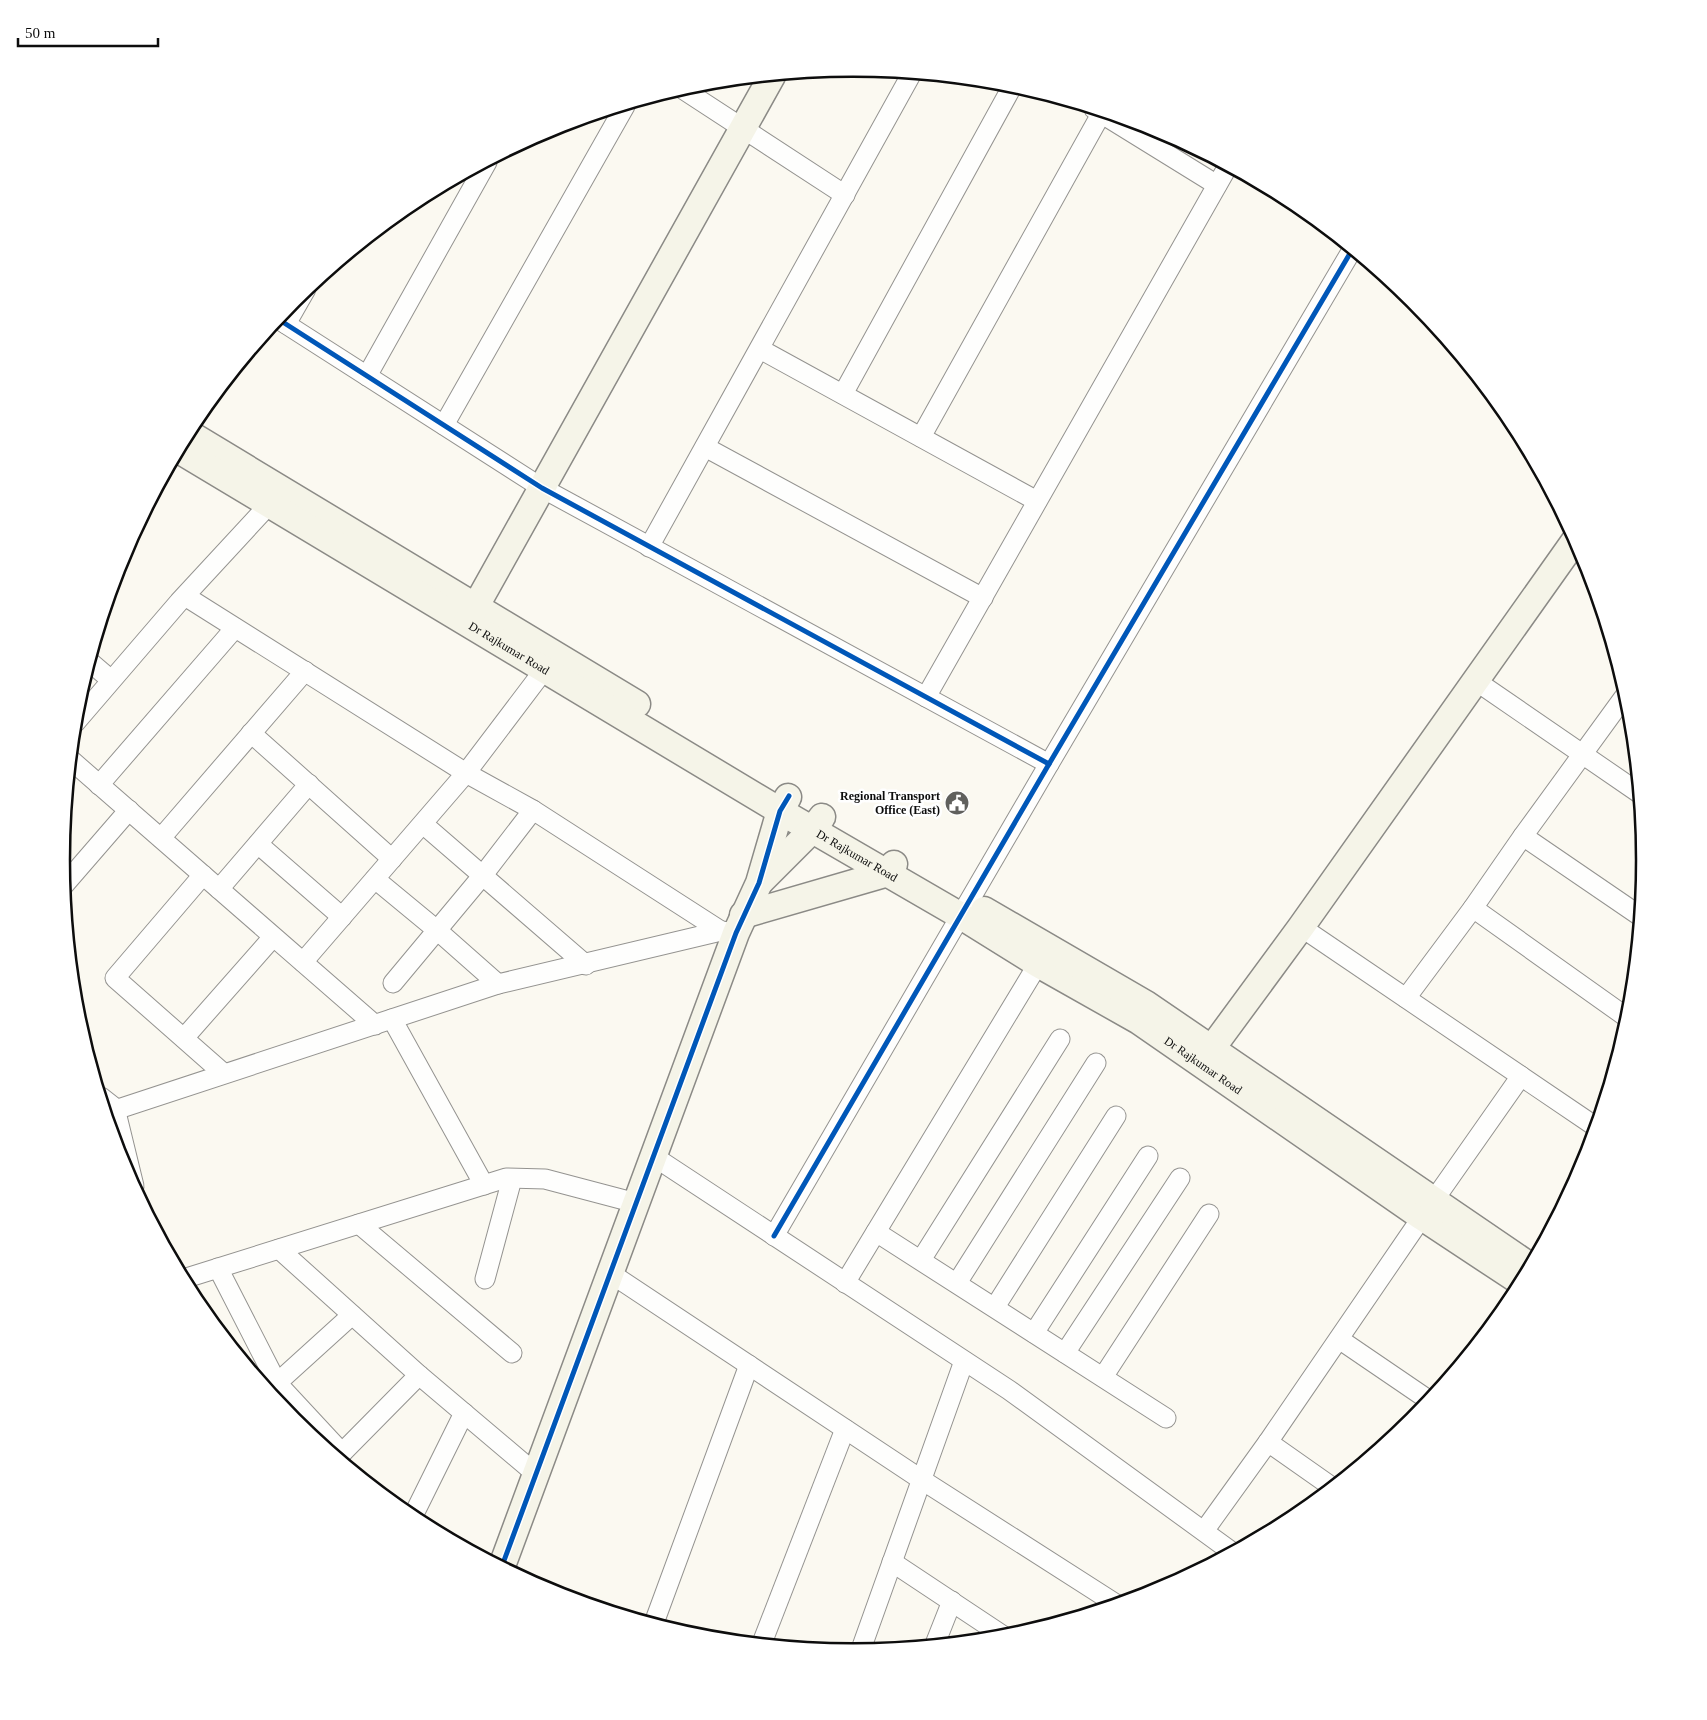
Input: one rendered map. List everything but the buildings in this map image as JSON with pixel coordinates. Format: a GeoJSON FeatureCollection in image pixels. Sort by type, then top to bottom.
{"type":"FeatureCollection","features":[{"type":"Feature","properties":{"kind":"main road"},"geometry":{"type":"LineString","coordinates":[[471,615],[769,81]]}},
{"type":"Feature","properties":{"kind":"main road","name":"Dr Rajkumar Road"},"geometry":{"type":"LineString","coordinates":[[194,438],[276,498]]}},
{"type":"Feature","properties":{"kind":"main road","name":"Dr Rajkumar Road"},"geometry":{"type":"LineString","coordinates":[[185,453],[276,498],[817,823],[965,909],[1146,1004],[1207,1056],[1428,1209],[1516,1278]]}},
{"type":"Feature","properties":{"kind":"main road"},"geometry":{"type":"LineString","coordinates":[[1207,1056],[1301,927],[1571,546]]}},
{"type":"Feature","properties":{"kind":"main road","name":"Dr Rajkumar Road"},"geometry":{"type":"LineString","coordinates":[[471,615],[544,670],[784,803]]}},
{"type":"Feature","properties":{"kind":"main road"},"geometry":{"type":"LineString","coordinates":[[759,883],[784,803]]}},
{"type":"Feature","properties":{"kind":"main road"},"geometry":{"type":"LineString","coordinates":[[504,1561],[653,1156],[733,926],[759,883],[817,823]]}},
{"type":"Feature","properties":{"kind":"main road"},"geometry":{"type":"LineString","coordinates":[[733,926],[892,867]]}},
{"type":"Feature","properties":{"kind":"main road","name":"Dr Rajkumar Road"},"geometry":{"type":"LineString","coordinates":[[965,909],[1038,964],[1139,1021],[1207,1056]]}},
{"type":"Feature","properties":{"kind":"main road","name":"Dr Rajkumar Road"},"geometry":{"type":"LineString","coordinates":[[1428,1209],[1525,1263]]}},
{"type":"Feature","properties":{"kind":"street"},"geometry":{"type":"LineString","coordinates":[[649,547],[910,78]]}},
{"type":"Feature","properties":{"kind":"street"},"geometry":{"type":"LineString","coordinates":[[843,394],[1008,93]]}},
{"type":"Feature","properties":{"kind":"street"},"geometry":{"type":"LineString","coordinates":[[691,94],[845,194]]}},
{"type":"Feature","properties":{"kind":"street"},"geometry":{"type":"LineString","coordinates":[[444,425],[622,112]]}},
{"type":"Feature","properties":{"kind":"street"},"geometry":{"type":"LineString","coordinates":[[921,438],[1095,115]]}},
{"type":"Feature","properties":{"kind":"street"},"geometry":{"type":"LineString","coordinates":[[1115,122],[1218,184]]}},
{"type":"Feature","properties":{"kind":"street"},"geometry":{"type":"LineString","coordinates":[[366,376],[482,170]]}},
{"type":"Feature","properties":{"kind":"street"},"geometry":{"type":"LineString","coordinates":[[926,697],[1225,171]]}},
{"type":"Feature","properties":{"kind":"street"},"geometry":{"type":"LineString","coordinates":[[774,1236],[1350,254]]}},
{"type":"Feature","properties":{"kind":"street"},"geometry":{"type":"LineString","coordinates":[[284,322],[542,488],[1049,764]]}},
{"type":"Feature","properties":{"kind":"street"},"geometry":{"type":"LineString","coordinates":[[760,349],[1037,501]]}},
{"type":"Feature","properties":{"kind":"street"},"geometry":{"type":"LineString","coordinates":[[705,447],[983,598]]}},
{"type":"Feature","properties":{"kind":"street"},"geometry":{"type":"LineString","coordinates":[[84,712],[185,596],[276,498]]}},
{"type":"Feature","properties":{"kind":"street"},"geometry":{"type":"LineString","coordinates":[[185,596],[466,774],[533,810],[733,926]]}},
{"type":"Feature","properties":{"kind":"street"},"geometry":{"type":"LineString","coordinates":[[100,785],[236,628]]}},
{"type":"Feature","properties":{"kind":"street"},"geometry":{"type":"LineString","coordinates":[[95,666],[111,680]]}},
{"type":"Feature","properties":{"kind":"street"},"geometry":{"type":"LineString","coordinates":[[303,962],[466,774],[544,670]]}},
{"type":"Feature","properties":{"kind":"street"},"geometry":{"type":"LineString","coordinates":[[160,838],[305,672]]}},
{"type":"Feature","properties":{"kind":"street"},"geometry":{"type":"LineString","coordinates":[[1476,681],[1633,788]]}},
{"type":"Feature","properties":{"kind":"street"},"geometry":{"type":"LineString","coordinates":[[1406,998],[1621,702]]}},
{"type":"Feature","properties":{"kind":"street"},"geometry":{"type":"LineString","coordinates":[[252,733],[392,859]]}},
{"type":"Feature","properties":{"kind":"street"},"geometry":{"type":"LineString","coordinates":[[76,765],[303,962],[383,1022],[484,1185]]}},
{"type":"Feature","properties":{"kind":"street"},"geometry":{"type":"LineString","coordinates":[[219,889],[309,784]]}},
{"type":"Feature","properties":{"kind":"street"},"geometry":{"type":"LineString","coordinates":[[71,877],[128,810]]}},
{"type":"Feature","properties":{"kind":"street"},"geometry":{"type":"LineString","coordinates":[[393,983],[484,875],[533,810]]}},
{"type":"Feature","properties":{"kind":"street"},"geometry":{"type":"LineString","coordinates":[[423,824],[586,964]]}},
{"type":"Feature","properties":{"kind":"street"},"geometry":{"type":"LineString","coordinates":[[1523,836],[1635,912]]}},
{"type":"Feature","properties":{"kind":"street"},"geometry":{"type":"LineString","coordinates":[[258,844],[342,917]]}},
{"type":"Feature","properties":{"kind":"street"},"geometry":{"type":"LineString","coordinates":[[203,875],[116,978],[223,1073]]}},
{"type":"Feature","properties":{"kind":"street"},"geometry":{"type":"LineString","coordinates":[[375,879],[498,984]]}},
{"type":"Feature","properties":{"kind":"street"},"geometry":{"type":"LineString","coordinates":[[1473,908],[1622,1013]]}},
{"type":"Feature","properties":{"kind":"street"},"geometry":{"type":"LineString","coordinates":[[110,1105],[223,1073],[498,984],[586,964],[733,926]]}},
{"type":"Feature","properties":{"kind":"street"},"geometry":{"type":"LineString","coordinates":[[1301,927],[1590,1124]]}},
{"type":"Feature","properties":{"kind":"street"},"geometry":{"type":"LineString","coordinates":[[184,1038],[274,937]]}},
{"type":"Feature","properties":{"kind":"street"},"geometry":{"type":"LineString","coordinates":[[845,1283],[1038,964]]}},
{"type":"Feature","properties":{"kind":"street"},"geometry":{"type":"LineString","coordinates":[[921,1260],[1060,1039]]}},
{"type":"Feature","properties":{"kind":"street"},"geometry":{"type":"LineString","coordinates":[[957,1283],[1096,1063]]}},
{"type":"Feature","properties":{"kind":"street"},"geometry":{"type":"LineString","coordinates":[[1204,1531],[1268,1442],[1521,1076]]}},
{"type":"Feature","properties":{"kind":"street"},"geometry":{"type":"LineString","coordinates":[[995,1307],[1116,1116]]}},
{"type":"Feature","properties":{"kind":"street"},"geometry":{"type":"LineString","coordinates":[[653,1156],[1008,1390],[1227,1548]]}},
{"type":"Feature","properties":{"kind":"street"},"geometry":{"type":"LineString","coordinates":[[1034,1333],[1148,1156]]}},
{"type":"Feature","properties":{"kind":"street"},"geometry":{"type":"LineString","coordinates":[[190,1277],[506,1178],[545,1179],[636,1202]]}},
{"type":"Feature","properties":{"kind":"street"},"geometry":{"type":"LineString","coordinates":[[485,1279],[512,1178]]}},
{"type":"Feature","properties":{"kind":"street"},"geometry":{"type":"LineString","coordinates":[[1065,1353],[1180,1178]]}},
{"type":"Feature","properties":{"kind":"street"},"geometry":{"type":"LineString","coordinates":[[1103,1377],[1209,1214]]}},
{"type":"Feature","properties":{"kind":"street"},"geometry":{"type":"LineString","coordinates":[[359,1224],[512,1352]]}},
{"type":"Feature","properties":{"kind":"street"},"geometry":{"type":"LineString","coordinates":[[876,1232],[1166,1418]]}},
{"type":"Feature","properties":{"kind":"street"},"geometry":{"type":"LineString","coordinates":[[279,1249],[419,1375],[536,1474]]}},
{"type":"Feature","properties":{"kind":"street"},"geometry":{"type":"LineString","coordinates":[[218,1268],[277,1383],[325,1438]]}},
{"type":"Feature","properties":{"kind":"street"},"geometry":{"type":"LineString","coordinates":[[610,1273],[922,1480],[1110,1600]]}},
{"type":"Feature","properties":{"kind":"street"},"geometry":{"type":"LineString","coordinates":[[277,1383],[352,1315]]}},
{"type":"Feature","properties":{"kind":"street"},"geometry":{"type":"LineString","coordinates":[[1339,1339],[1424,1397]]}},
{"type":"Feature","properties":{"kind":"street"},"geometry":{"type":"LineString","coordinates":[[863,1644],[964,1361]]}},
{"type":"Feature","properties":{"kind":"street"},"geometry":{"type":"LineString","coordinates":[[656,1618],[749,1366]]}},
{"type":"Feature","properties":{"kind":"street"},"geometry":{"type":"LineString","coordinates":[[342,1453],[419,1375]]}},
{"type":"Feature","properties":{"kind":"street"},"geometry":{"type":"LineString","coordinates":[[416,1510],[464,1413]]}},
{"type":"Feature","properties":{"kind":"street"},"geometry":{"type":"LineString","coordinates":[[764,1638],[845,1429]]}},
{"type":"Feature","properties":{"kind":"street"},"geometry":{"type":"LineString","coordinates":[[1268,1442],[1327,1484]]}},
{"type":"Feature","properties":{"kind":"street"},"geometry":{"type":"LineString","coordinates":[[892,1562],[995,1630]]}},
{"type":"Feature","properties":{"kind":"street"},"geometry":{"type":"LineString","coordinates":[[938,1639],[952,1601]]}},
{"type":"Feature","properties":{"kind":"cycle path"},"geometry":{"type":"LineString","coordinates":[[774,1236],[1350,254]]}},
{"type":"Feature","properties":{"kind":"cycle path"},"geometry":{"type":"LineString","coordinates":[[283,322],[542,488],[1049,764]]}},
{"type":"Feature","properties":{"kind":"cycle path"},"geometry":{"type":"LineString","coordinates":[[504,1561],[736,933],[759,883],[780,811],[789,796]]}},
{"type":"Feature","properties":{"kind":"place","name":"Regional Transport Office (East)"},"geometry":{"type":"Point","coordinates":[957,803]}}]}
